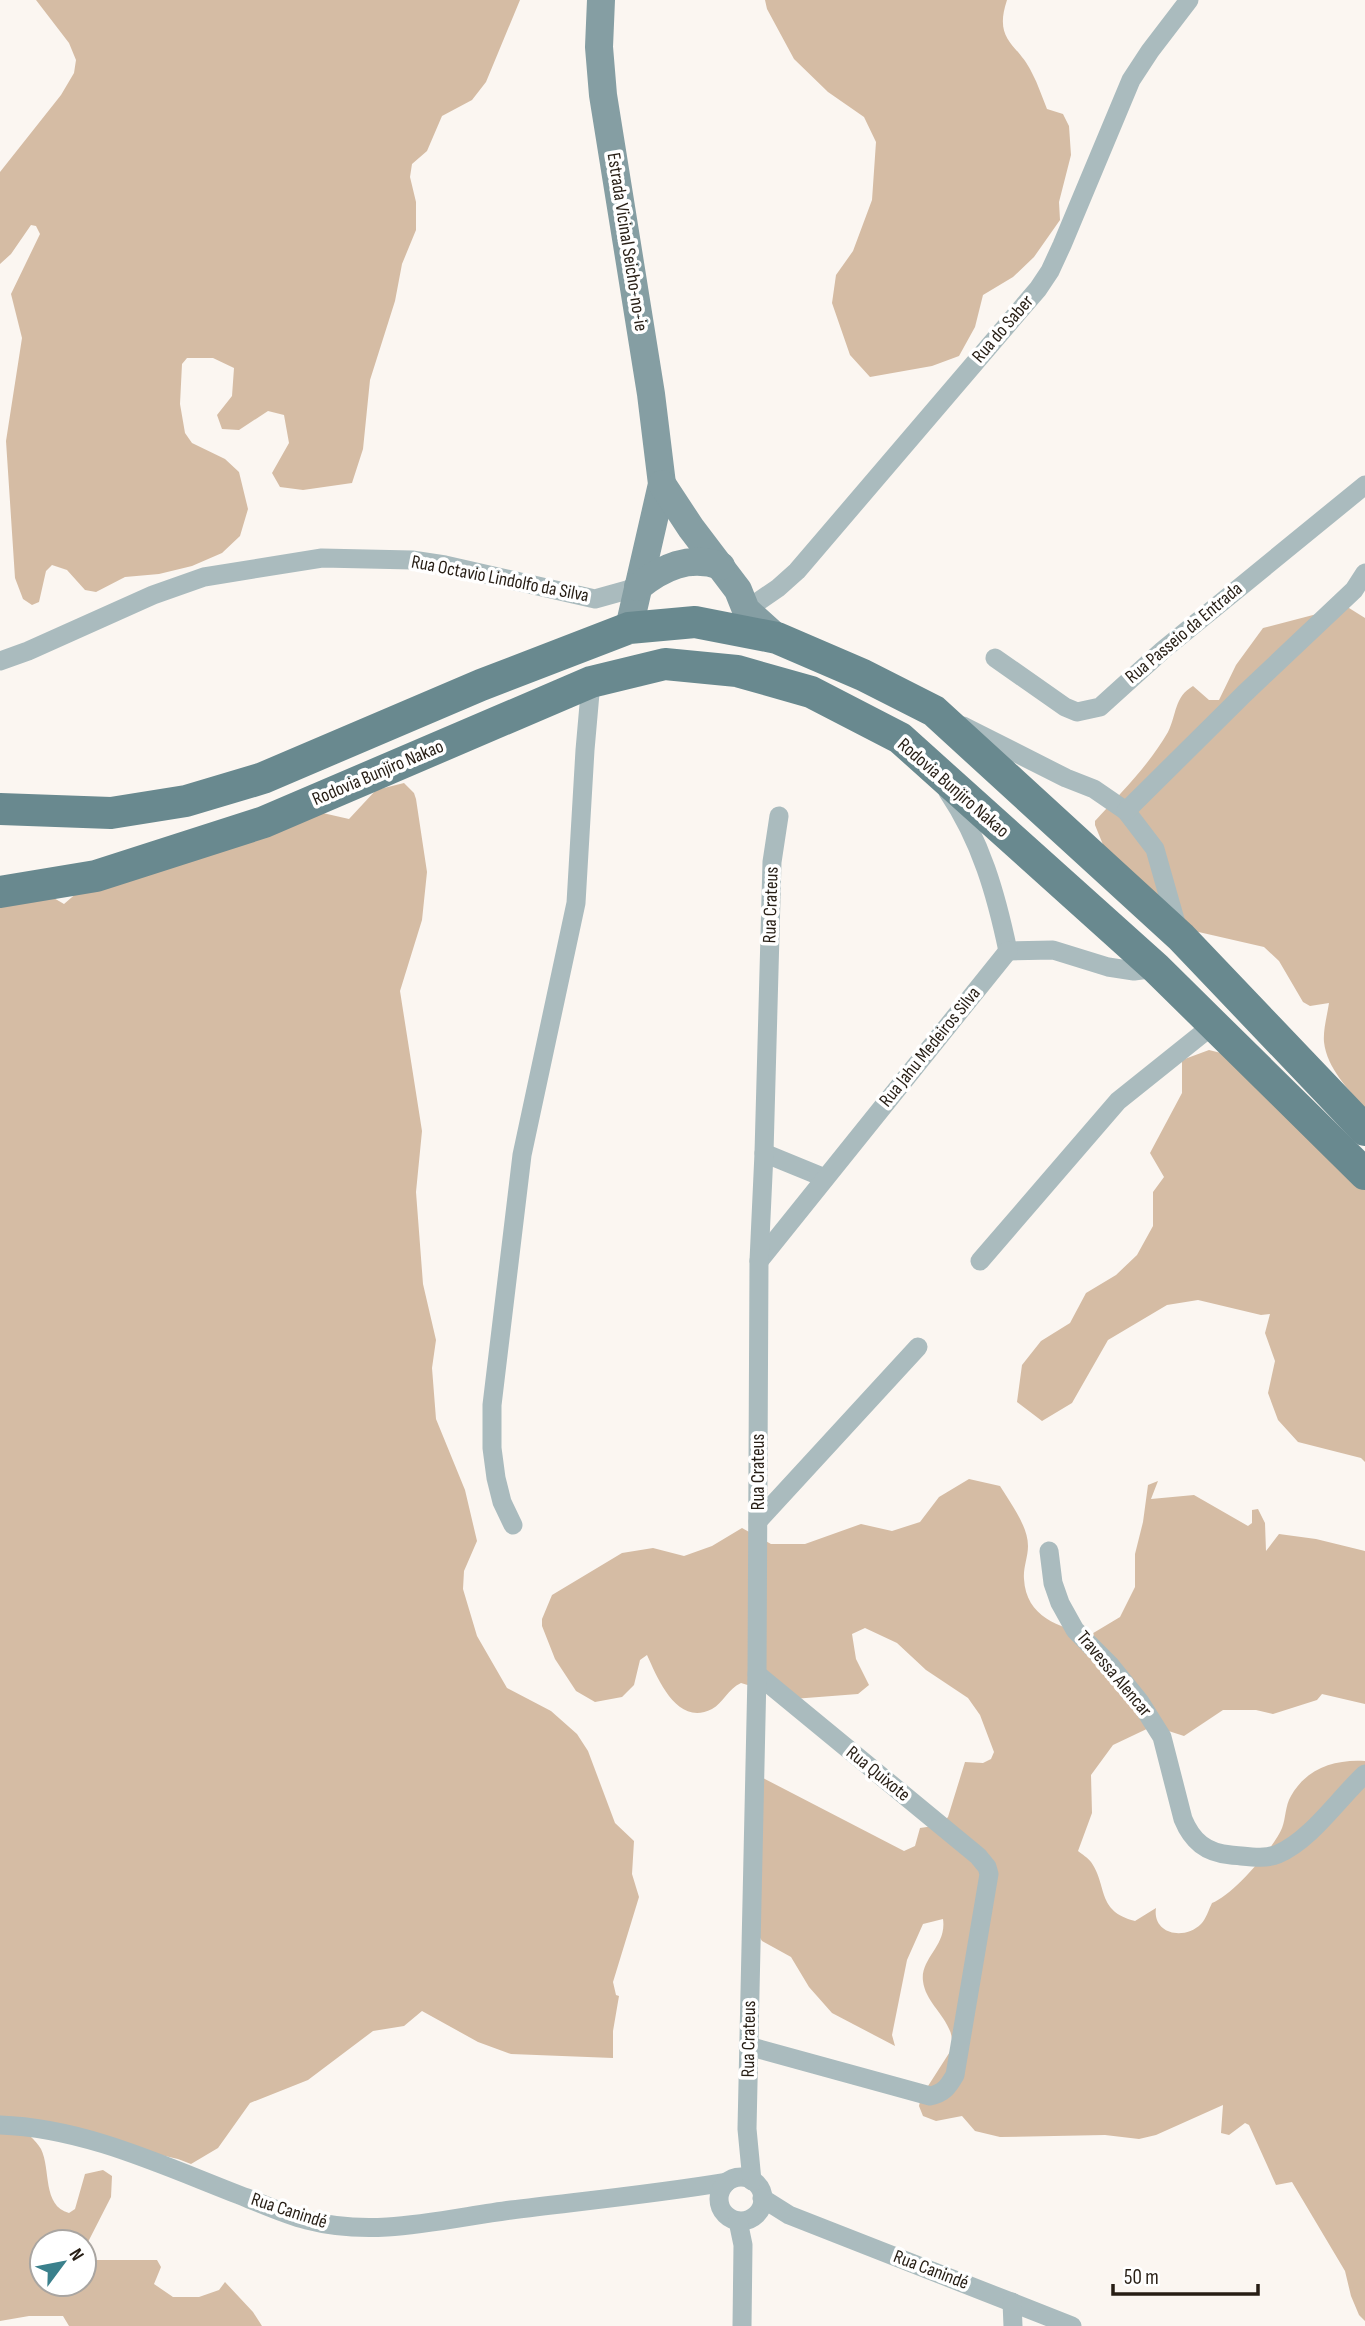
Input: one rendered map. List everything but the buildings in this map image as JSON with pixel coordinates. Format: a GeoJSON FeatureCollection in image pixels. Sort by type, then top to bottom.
{"type":"FeatureCollection","features":[{"type":"Feature","properties":{"kind":"main road","name":"Rodovia Bunjiro Nakao"},"geometry":{"type":"LineString","coordinates":[[0,808],[111,813],[186,801],[263,778],[481,685],[629,628],[695,622],[776,638],[863,674],[934,711],[1181,937],[1365,1130]]}},
{"type":"Feature","properties":{"kind":"main road","name":"Rodovia Bunjiro Nakao"},"geometry":{"type":"LineString","coordinates":[[0,891],[96,876],[264,822],[591,682],[666,664],[737,671],[811,692],[900,738],[1156,968],[1365,1174]]}},
{"type":"Feature","properties":{"kind":"street","name":"Estrada Vicinal Seicho-no-ie"},"geometry":{"type":"LineString","coordinates":[[601,0],[598,47],[603,95],[652,394],[662,484]]}},
{"type":"Feature","properties":{"kind":"street","name":"Rua do Saber"},"geometry":{"type":"LineString","coordinates":[[746,610],[797,571],[1038,289],[1050,271],[1131,80],[1189,0]]}},
{"type":"Feature","properties":{"kind":"street"},"geometry":{"type":"LineString","coordinates":[[662,484],[738,590],[746,610],[776,638]]}},
{"type":"Feature","properties":{"kind":"street"},"geometry":{"type":"LineString","coordinates":[[629,628],[662,484]]}},
{"type":"Feature","properties":{"kind":"street","name":"Rua Passeio da Entrada"},"geometry":{"type":"LineString","coordinates":[[995,659],[1065,707],[1077,712],[1100,707],[1163,650],[1365,485]]}},
{"type":"Feature","properties":{"kind":"street","name":"Rua Octavio Lindolfo da Silva"},"geometry":{"type":"LineString","coordinates":[[0,661],[29,651],[153,594],[204,577],[322,558],[412,560],[595,599],[638,587]]}},
{"type":"Feature","properties":{"kind":"street"},"geometry":{"type":"LineString","coordinates":[[638,587],[661,569],[688,561],[721,566]]}},
{"type":"Feature","properties":{"kind":"street"},"geometry":{"type":"LineString","coordinates":[[1126,811],[1244,694],[1359,588],[1365,573]]}},
{"type":"Feature","properties":{"kind":"street"},"geometry":{"type":"LineString","coordinates":[[513,1525],[502,1502],[496,1478],[492,1448],[492,1405],[522,1155],[576,903],[591,682]]}},
{"type":"Feature","properties":{"kind":"street"},"geometry":{"type":"LineString","coordinates":[[934,711],[1066,779],[1094,789],[1126,811],[1155,849],[1181,937]]}},
{"type":"Feature","properties":{"kind":"street"},"geometry":{"type":"LineString","coordinates":[[900,738],[949,794],[971,832],[996,894],[1008,951],[1053,950],[1108,967],[1134,971],[1156,968]]}},
{"type":"Feature","properties":{"kind":"street","name":"Rua Crateus"},"geometry":{"type":"LineString","coordinates":[[742,2326],[743,2245],[752,2206],[747,2129],[757,1674],[759,1261],[772,862],[779,816]]}},
{"type":"Feature","properties":{"kind":"street","name":"Rua Jahu Medeiros Silva"},"geometry":{"type":"LineString","coordinates":[[759,1261],[1008,951]]}},
{"type":"Feature","properties":{"kind":"street"},"geometry":{"type":"LineString","coordinates":[[980,1261],[1118,1101],[1213,1026]]}},
{"type":"Feature","properties":{"kind":"street"},"geometry":{"type":"LineString","coordinates":[[764,1153],[825,1178]]}},
{"type":"Feature","properties":{"kind":"street"},"geometry":{"type":"LineString","coordinates":[[758,1521],[918,1347]]}},
{"type":"Feature","properties":{"kind":"street","name":"Travessa Alencar"},"geometry":{"type":"LineString","coordinates":[[1049,1550],[1053,1583],[1060,1603],[1075,1630],[1110,1665],[1154,1721],[1162,1737],[1183,1819],[1188,1831],[1204,1848],[1224,1855],[1262,1858],[1278,1854],[1310,1830],[1365,1774]]}},
{"type":"Feature","properties":{"kind":"street","name":"Rua Quixote"},"geometry":{"type":"LineString","coordinates":[[748,2046],[930,2096],[940,2094],[947,2089],[955,2075],[989,1880],[987,1867],[978,1856],[757,1674]]}},
{"type":"Feature","properties":{"kind":"street","name":"Rua Canindé"},"geometry":{"type":"LineString","coordinates":[[0,2125],[31,2126],[112,2146],[305,2220],[335,2226],[393,2228],[442,2219],[671,2192],[738,2177],[752,2206]]}},
{"type":"Feature","properties":{"kind":"street","name":"Rua Crateus"},"geometry":{"type":"LineString","coordinates":[[721,2208],[719,2194],[729,2181],[747,2129]]}},
{"type":"Feature","properties":{"kind":"street","name":"Rua Canindé"},"geometry":{"type":"LineString","coordinates":[[671,2192],[721,2208],[731,2219],[752,2206],[789,2215],[1072,2326]]}},
{"type":"Feature","properties":{"kind":"street"},"geometry":{"type":"LineString","coordinates":[[1012,2302],[1013,2326]]}},
{"type":"Feature","properties":{"kind":"shaded area"},"geometry":{"type":"Polygon","coordinates":[[[36,0],[520,0],[486,82],[472,100],[442,116],[427,151],[412,164],[410,177],[416,202],[416,230],[402,264],[395,301],[370,380],[363,449],[352,483],[303,490],[280,487],[272,473],[289,443],[284,415],[268,411],[239,430],[222,429],[217,415],[232,396],[234,368],[213,358],[187,358],[182,364],[180,404],[185,433],[192,443],[225,459],[239,472],[248,509],[240,536],[222,553],[192,566],[159,574],[125,577],[96,592],[85,590],[67,570],[52,565],[46,571],[39,602],[32,605],[23,599],[15,578],[6,441],[22,338],[11,294],[40,234],[36,226],[31,225],[11,254],[0,264],[0,172],[61,95],[74,73],[76,60],[69,43],[36,0]]]}},
{"type":"Feature","properties":{"kind":"shaded area"},"geometry":{"type":"Polygon","coordinates":[[[765,0],[1007,0],[1003,14],[1005,34],[1032,73],[1047,109],[1063,114],[1069,126],[1071,155],[1059,202],[1060,220],[1034,257],[1013,277],[983,295],[975,327],[959,356],[932,366],[870,377],[850,355],[832,303],[836,275],[853,251],[872,200],[876,142],[864,117],[828,92],[794,59],[767,9],[765,0]]]}},
{"type":"Feature","properties":{"kind":"shaded area"},"geometry":{"type":"Polygon","coordinates":[[[1349,608],[1365,618],[1365,1109],[1329,1061],[1324,1033],[1329,1003],[1310,1006],[1303,1002],[1279,961],[1264,947],[1155,922],[1121,889],[1095,825],[1095,821],[1152,756],[1168,732],[1179,701],[1187,690],[1193,686],[1209,700],[1219,700],[1236,665],[1263,628],[1349,608]]]}},
{"type":"Feature","properties":{"kind":"shaded area"},"geometry":{"type":"Polygon","coordinates":[[[404,783],[414,793],[427,872],[422,920],[400,991],[422,1131],[416,1192],[423,1284],[436,1340],[432,1368],[436,1419],[465,1490],[477,1541],[464,1571],[463,1589],[477,1636],[507,1688],[551,1711],[577,1734],[588,1751],[615,1823],[634,1841],[632,1874],[639,1897],[613,1982],[616,1995],[619,1996],[613,2031],[613,2058],[511,2054],[478,2042],[422,2011],[404,2026],[373,2031],[308,2080],[250,2103],[218,2148],[191,2164],[18,2124],[41,2149],[51,2195],[60,2209],[69,2213],[75,2209],[85,2174],[103,2170],[112,2176],[111,2197],[95,2228],[28,2228],[28,2298],[98,2298],[98,2260],[157,2260],[161,2267],[154,2284],[173,2297],[199,2297],[219,2290],[225,2282],[253,2312],[262,2326],[69,2326],[63,2316],[29,2316],[0,2321],[0,899],[47,894],[64,904],[86,885],[314,811],[349,819],[376,790],[404,783]]]}},
{"type":"Feature","properties":{"kind":"shaded area"},"geometry":{"type":"Polygon","coordinates":[[[1209,1050],[1241,1058],[1365,1168],[1365,1462],[1361,1458],[1298,1442],[1278,1420],[1268,1393],[1275,1361],[1265,1333],[1270,1314],[1261,1315],[1198,1300],[1167,1305],[1108,1340],[1072,1403],[1042,1421],[1017,1402],[1022,1365],[1041,1341],[1070,1323],[1086,1293],[1116,1275],[1137,1255],[1153,1226],[1153,1192],[1164,1177],[1150,1153],[1182,1093],[1182,1060],[1209,1050]]]}},
{"type":"Feature","properties":{"kind":"shaded area"},"geometry":{"type":"Polygon","coordinates":[[[969,1479],[1000,1486],[1022,1523],[1028,1546],[1024,1579],[1031,1603],[1056,1624],[1090,1635],[1120,1617],[1135,1587],[1135,1554],[1148,1485],[1158,1481],[1151,1499],[1194,1495],[1248,1526],[1252,1523],[1252,1510],[1258,1509],[1265,1523],[1266,1551],[1279,1534],[1316,1539],[1365,1551],[1365,1704],[1322,1694],[1317,1700],[1273,1714],[1256,1710],[1223,1710],[1184,1736],[1153,1726],[1113,1745],[1091,1775],[1092,1813],[1078,1851],[1091,1862],[1108,1904],[1114,1911],[1135,1921],[1156,1908],[1156,1917],[1164,1929],[1186,1932],[1201,1924],[1212,1903],[1230,1891],[1252,1870],[1278,1837],[1289,1800],[1305,1779],[1332,1764],[1365,1761],[1365,2321],[1359,2315],[1351,2296],[1345,2271],[1292,2182],[1276,2185],[1249,2125],[1245,2123],[1229,2135],[1221,2133],[1223,2105],[1156,2135],[1139,2139],[1105,2135],[1000,2137],[975,2131],[962,2116],[936,2121],[923,2116],[919,2106],[921,2097],[953,2047],[950,2031],[927,1994],[923,1981],[925,1965],[941,1937],[943,1919],[923,1924],[907,1960],[892,2035],[895,2046],[832,2013],[809,1987],[791,1957],[762,1941],[751,1923],[761,1777],[904,1851],[915,1846],[920,1828],[940,1825],[948,1817],[965,1762],[983,1763],[991,1759],[994,1752],[980,1715],[968,1698],[926,1670],[897,1643],[865,1628],[852,1634],[856,1659],[869,1685],[858,1694],[793,1699],[741,1683],[712,1709],[700,1713],[689,1712],[670,1698],[647,1655],[640,1660],[634,1685],[622,1697],[595,1702],[576,1691],[555,1659],[542,1626],[542,1619],[552,1595],[622,1553],[653,1548],[684,1556],[712,1546],[742,1528],[771,1544],[805,1544],[861,1524],[892,1531],[920,1522],[939,1497],[969,1479]]]}}]}
